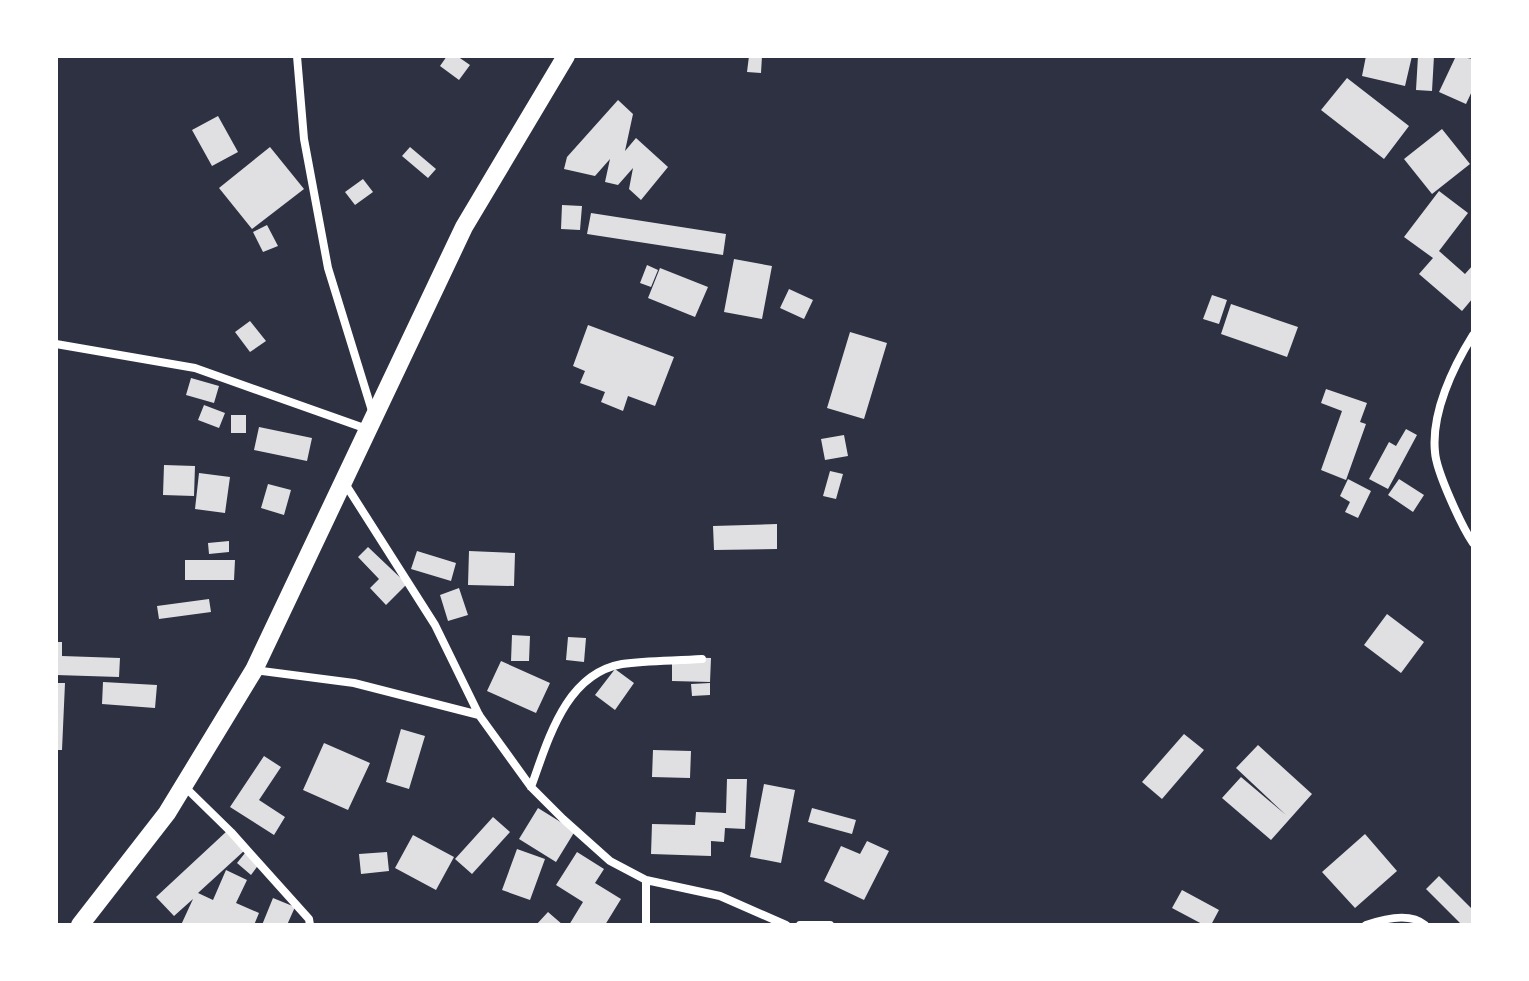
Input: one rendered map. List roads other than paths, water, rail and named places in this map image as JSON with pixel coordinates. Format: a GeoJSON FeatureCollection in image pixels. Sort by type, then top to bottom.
{"type":"FeatureCollection","features":[{"type":"Feature","properties":{"kind":"main road"},"geometry":{"type":"LineString","coordinates":[[80,925],[183,786],[254,670],[464,227],[566,56]]}},
{"type":"Feature","properties":{"kind":"street"},"geometry":{"type":"LineString","coordinates":[[297,56],[304,139],[328,268],[371,423]]}},
{"type":"Feature","properties":{"kind":"street"},"geometry":{"type":"LineString","coordinates":[[1473,335],[1456,362],[1439,416],[1434,453],[1463,529],[1473,543]]}},
{"type":"Feature","properties":{"kind":"street"},"geometry":{"type":"LineString","coordinates":[[56,344],[195,368],[371,423]]}},
{"type":"Feature","properties":{"kind":"street"},"geometry":{"type":"LineString","coordinates":[[344,481],[435,625],[479,715],[531,787],[610,861],[646,880],[720,896],[786,925]]}},
{"type":"Feature","properties":{"kind":"street"},"geometry":{"type":"LineString","coordinates":[[531,787],[565,703],[595,675],[620,664],[702,659]]}},
{"type":"Feature","properties":{"kind":"street"},"geometry":{"type":"LineString","coordinates":[[254,670],[354,683],[479,715]]}},
{"type":"Feature","properties":{"kind":"street"},"geometry":{"type":"LineString","coordinates":[[183,786],[231,832],[309,919],[310,925]]}},
{"type":"Feature","properties":{"kind":"street"},"geometry":{"type":"LineString","coordinates":[[646,880],[646,925]]}},
{"type":"Feature","properties":{"kind":"street"},"geometry":{"type":"LineString","coordinates":[[1366,925],[1391,918],[1418,919],[1425,925]]}},
{"type":"Feature","properties":{"kind":"street"},"geometry":{"type":"LineString","coordinates":[[800,925],[830,925]]}}]}
